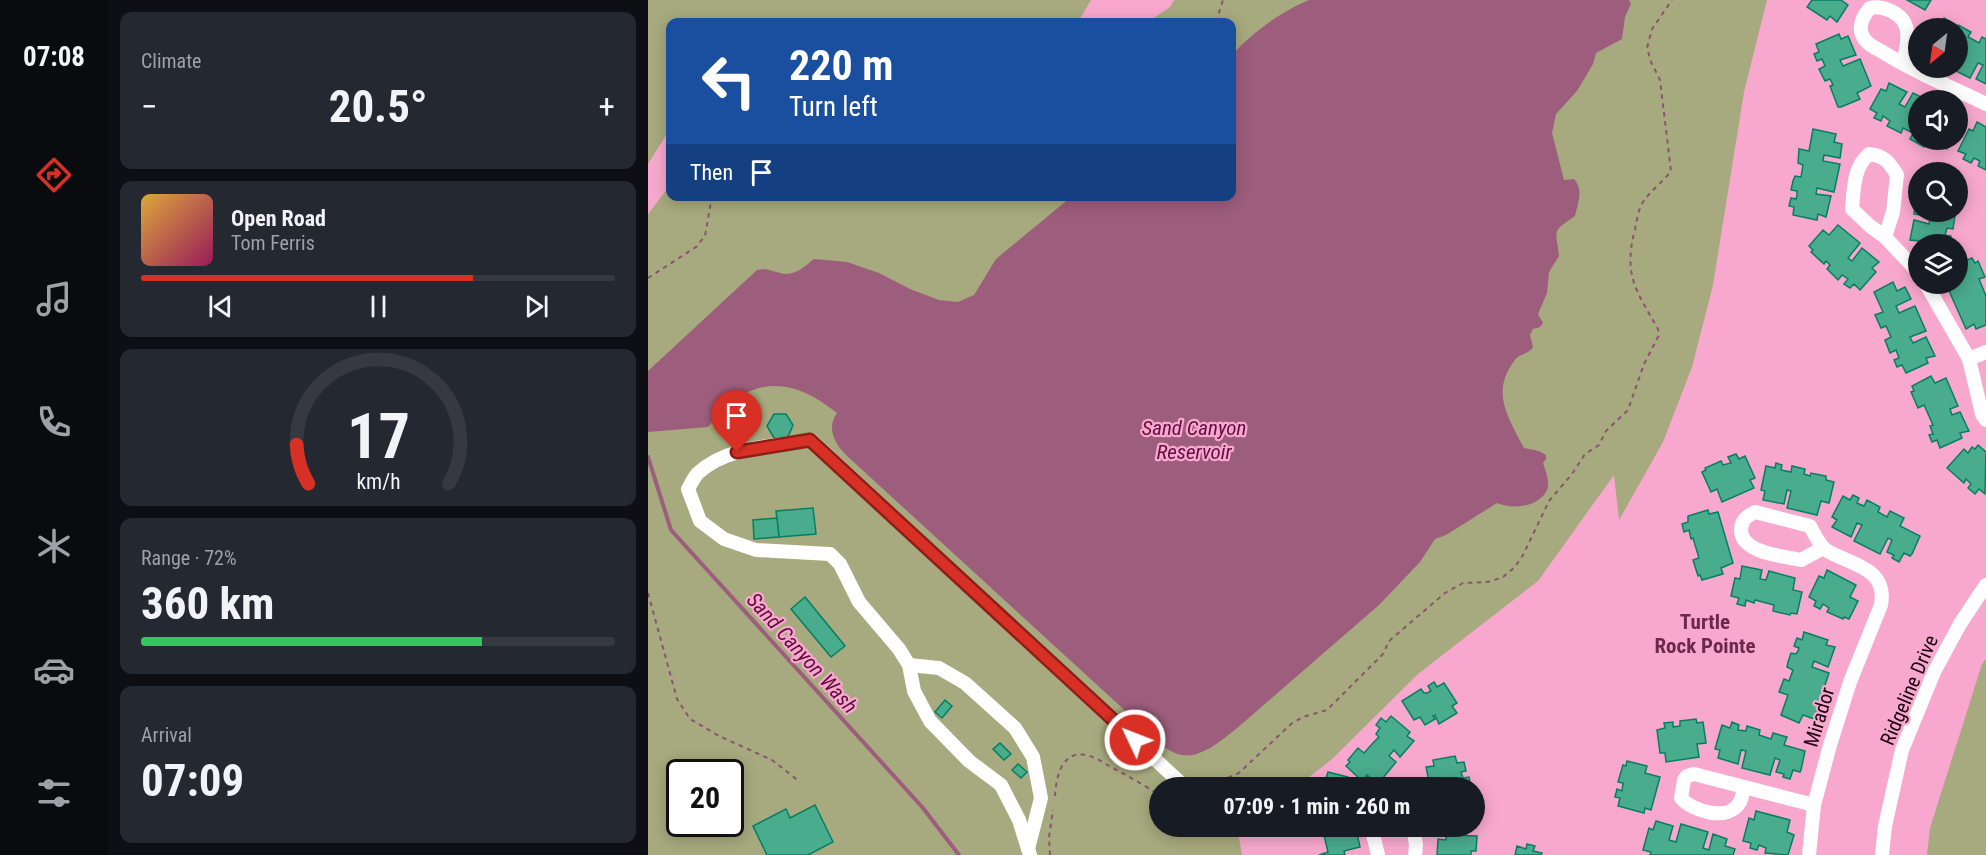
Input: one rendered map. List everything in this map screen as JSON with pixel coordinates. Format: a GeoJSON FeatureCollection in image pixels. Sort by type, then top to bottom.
{"type":"FeatureCollection","features":[{"type":"Feature","properties":{"kind":"street"},"geometry":{"type":"LineString","coordinates":[[1903,64],[1986,104]]}},
{"type":"Feature","properties":{"kind":"street"},"geometry":{"type":"LineString","coordinates":[[1885,237],[1893,212],[1897,175],[1881,155],[1869,154],[1856,174],[1852,209],[1885,237],[1908,261]]}},
{"type":"Feature","properties":{"kind":"street"},"geometry":{"type":"LineString","coordinates":[[1932,294],[1969,359],[1986,420]]}},
{"type":"Feature","properties":{"kind":"street"},"geometry":{"type":"LineString","coordinates":[[1969,359],[1986,352]]}},
{"type":"Feature","properties":{"kind":"street"},"geometry":{"type":"LineString","coordinates":[[1028,853],[1019,820],[1001,785],[969,761],[930,721],[914,692],[909,665],[899,649],[859,602],[840,564],[830,555],[756,550],[724,539],[700,521],[688,489],[697,474],[719,459],[737,452],[810,440],[1174,777]]}},
{"type":"Feature","properties":{"kind":"street"},"geometry":{"type":"LineString","coordinates":[[1755,512],[1799,522],[1810,526],[1823,549],[1801,560],[1760,551],[1748,546],[1742,539],[1742,523],[1746,516],[1755,512]]}},
{"type":"Feature","properties":{"kind":"street","name":"Mirador"},"geometry":{"type":"LineString","coordinates":[[1809,855],[1814,805],[1850,682],[1883,596],[1879,580],[1871,572],[1823,549]]}},
{"type":"Feature","properties":{"kind":"street","name":"Ridgeline Drive"},"geometry":{"type":"LineString","coordinates":[[1882,855],[1885,826],[1902,750],[1934,672],[1960,624],[1986,585]]}},
{"type":"Feature","properties":{"kind":"street"},"geometry":{"type":"LineString","coordinates":[[909,665],[939,668],[965,683],[1015,728],[1033,757],[1041,798],[1028,853]]}},
{"type":"Feature","properties":{"kind":"street"},"geometry":{"type":"LineString","coordinates":[[1744,788],[1814,805]]}},
{"type":"Feature","properties":{"kind":"street"},"geometry":{"type":"LineString","coordinates":[[1374,837],[1378,855]]}},
{"type":"Feature","properties":{"kind":"street"},"geometry":{"type":"LineString","coordinates":[[1415,837],[1415,855]]}},
{"type":"Feature","properties":{"kind":"path"},"geometry":{"type":"LineString","coordinates":[[1217,18],[1223,0]]}},
{"type":"Feature","properties":{"kind":"path"},"geometry":{"type":"LineString","coordinates":[[1229,777],[1239,773],[1291,724],[1303,717],[1327,710],[1383,654],[1389,641],[1445,593],[1462,583],[1488,582],[1503,577],[1515,567],[1549,501],[1572,474],[1585,454],[1599,445],[1606,431],[1628,410],[1644,364],[1659,335],[1631,279],[1630,261],[1631,244],[1644,201],[1671,171],[1660,80],[1647,48],[1652,29],[1672,0]]}},
{"type":"Feature","properties":{"kind":"path"},"geometry":{"type":"LineString","coordinates":[[648,278],[696,247],[705,236],[711,201]]}},
{"type":"Feature","properties":{"kind":"path"},"geometry":{"type":"LineString","coordinates":[[648,593],[676,699],[690,719],[772,760],[800,782]]}},
{"type":"Feature","properties":{"kind":"path"},"geometry":{"type":"LineString","coordinates":[[1055,800],[1057,781],[1064,761],[1077,755],[1096,758],[1149,789]]}},
{"type":"Feature","properties":{"kind":"path"},"geometry":{"type":"LineString","coordinates":[[1050,855],[1049,837],[1053,809]]}},
{"type":"Feature","properties":{"kind":"green space"},"geometry":{"type":"Polygon","coordinates":[[[648,0],[1091,0],[1080,18],[666,18],[666,135],[648,164],[648,0]]]}},
{"type":"Feature","properties":{"kind":"green space"},"geometry":{"type":"Polygon","coordinates":[[[1174,0],[1767,0],[1744,92],[1713,285],[1692,367],[1663,442],[1619,520],[1614,475],[1538,581],[1418,674],[1331,760],[1309,777],[1149,777],[1149,837],[1239,837],[1242,855],[648,855],[648,214],[666,190],[666,201],[1236,201],[1236,18],[1154,18],[1170,7],[1174,0]]]}},
{"type":"Feature","properties":{"kind":"green space"},"geometry":{"type":"Polygon","coordinates":[[[1986,659],[1986,855],[1927,855],[1930,828],[1982,664],[1986,659]]]}},
{"type":"Feature","properties":{"kind":"water","name":"Sand Canyon Reservoir"},"geometry":{"type":"Polygon","coordinates":[[[1309,0],[1629,0],[1631,4],[1625,17],[1622,39],[1596,53],[1593,64],[1577,91],[1556,114],[1552,133],[1564,180],[1574,179],[1577,183],[1580,192],[1579,201],[1575,216],[1562,225],[1557,232],[1559,256],[1549,272],[1547,293],[1538,314],[1543,323],[1540,327],[1533,329],[1530,335],[1533,347],[1515,360],[1504,383],[1504,404],[1512,426],[1524,448],[1546,455],[1543,463],[1548,482],[1546,492],[1536,501],[1523,506],[1497,503],[1446,535],[1435,539],[1420,562],[1379,605],[1236,729],[1211,747],[1194,755],[1176,753],[1166,748],[846,455],[833,436],[832,424],[837,413],[812,396],[786,387],[759,388],[730,402],[708,427],[648,432],[648,371],[757,270],[790,274],[814,259],[847,262],[879,273],[910,289],[939,300],[958,302],[974,295],[996,259],[1066,201],[1236,201],[1236,51],[1267,23],[1309,0]]]}},
{"type":"Feature","properties":{"kind":"building"},"geometry":{"type":"Polygon","coordinates":[[[1812,0],[1841,0],[1848,5],[1837,22],[1830,16],[1827,20],[1807,7],[1812,0]]]}},
{"type":"Feature","properties":{"kind":"building"},"geometry":{"type":"Polygon","coordinates":[[[1907,0],[1931,0],[1925,10],[1907,0]]]}},
{"type":"Feature","properties":{"kind":"building"},"geometry":{"type":"Polygon","coordinates":[[[1839,34],[1841,39],[1848,36],[1856,55],[1840,60],[1843,66],[1860,59],[1871,86],[1857,93],[1860,99],[1841,107],[1838,107],[1830,86],[1833,85],[1830,79],[1825,81],[1819,69],[1825,66],[1822,59],[1817,61],[1814,54],[1819,52],[1816,44],[1839,34]]]}},
{"type":"Feature","properties":{"kind":"building"},"geometry":{"type":"Polygon","coordinates":[[[1968,37],[1979,43],[1982,37],[1986,39],[1986,84],[1976,79],[1983,65],[1978,63],[1970,78],[1968,77],[1968,37]]]}},
{"type":"Feature","properties":{"kind":"building"},"geometry":{"type":"Polygon","coordinates":[[[1889,83],[1907,92],[1899,104],[1905,107],[1908,102],[1908,130],[1903,128],[1901,133],[1887,126],[1890,121],[1883,116],[1881,121],[1874,118],[1877,113],[1870,109],[1881,89],[1886,91],[1889,83]]]}},
{"type":"Feature","properties":{"kind":"building"},"geometry":{"type":"Polygon","coordinates":[[[1977,122],[1986,127],[1986,170],[1978,166],[1980,161],[1974,158],[1971,163],[1963,159],[1966,154],[1958,151],[1968,150],[1968,131],[1969,129],[1973,131],[1977,122]]]}},
{"type":"Feature","properties":{"kind":"building"},"geometry":{"type":"Polygon","coordinates":[[[1813,129],[1836,134],[1834,142],[1842,144],[1840,158],[1824,155],[1823,161],[1840,164],[1834,192],[1817,188],[1816,194],[1831,196],[1826,217],[1818,214],[1817,220],[1793,215],[1794,207],[1789,206],[1791,198],[1796,199],[1797,195],[1797,191],[1791,190],[1795,176],[1801,177],[1803,165],[1798,163],[1799,149],[1809,151],[1813,129]]]}},
{"type":"Feature","properties":{"kind":"building"},"geometry":{"type":"Polygon","coordinates":[[[1914,222],[1929,224],[1929,222],[1954,222],[1953,229],[1947,228],[1945,234],[1911,234],[1914,222]]]}},
{"type":"Feature","properties":{"kind":"building"},"geometry":{"type":"Polygon","coordinates":[[[1838,225],[1860,243],[1848,258],[1852,261],[1862,248],[1879,262],[1872,268],[1876,272],[1860,290],[1854,284],[1850,288],[1844,284],[1848,279],[1842,275],[1838,280],[1827,269],[1830,265],[1826,261],[1824,264],[1811,252],[1813,250],[1809,246],[1823,230],[1829,235],[1838,225]]]}},
{"type":"Feature","properties":{"kind":"building"},"geometry":{"type":"Polygon","coordinates":[[[1972,258],[1975,263],[1978,261],[1985,277],[1979,279],[1986,296],[1986,325],[1976,329],[1974,324],[1966,329],[1950,294],[1968,294],[1968,260],[1972,258]]]}},
{"type":"Feature","properties":{"kind":"building"},"geometry":{"type":"Polygon","coordinates":[[[1893,282],[1897,291],[1905,287],[1911,299],[1896,306],[1899,313],[1915,306],[1926,331],[1910,337],[1913,343],[1926,337],[1935,356],[1926,358],[1928,363],[1906,373],[1902,365],[1897,367],[1894,360],[1899,358],[1896,350],[1890,353],[1885,340],[1891,337],[1886,326],[1881,328],[1875,315],[1883,312],[1874,292],[1893,282]]]}},
{"type":"Feature","properties":{"kind":"building"},"geometry":{"type":"Polygon","coordinates":[[[1931,376],[1935,383],[1946,378],[1958,406],[1950,409],[1952,415],[1960,412],[1969,431],[1960,433],[1962,438],[1940,448],[1937,440],[1932,442],[1929,435],[1933,434],[1930,426],[1933,425],[1924,405],[1918,408],[1911,392],[1914,391],[1912,386],[1931,376]]]}},
{"type":"Feature","properties":{"kind":"building"},"geometry":{"type":"Polygon","coordinates":[[[774,414],[786,414],[793,425],[788,437],[774,438],[767,426],[774,414]]]}},
{"type":"Feature","properties":{"kind":"building"},"geometry":{"type":"Polygon","coordinates":[[[1978,445],[1986,452],[1985,494],[1979,489],[1975,494],[1968,488],[1971,484],[1966,479],[1964,483],[1947,468],[1964,449],[1968,453],[1972,447],[1975,449],[1978,445]]]}},
{"type":"Feature","properties":{"kind":"building"},"geometry":{"type":"Polygon","coordinates":[[[1736,454],[1739,459],[1745,456],[1755,478],[1750,480],[1754,488],[1722,502],[1717,489],[1711,492],[1702,472],[1706,470],[1705,468],[1721,461],[1723,465],[1731,463],[1728,457],[1736,454]]]}},
{"type":"Feature","properties":{"kind":"building"},"geometry":{"type":"Polygon","coordinates":[[[1776,463],[1782,465],[1781,470],[1791,472],[1792,466],[1805,469],[1804,474],[1826,476],[1826,480],[1834,482],[1829,503],[1821,501],[1817,515],[1787,508],[1791,491],[1787,490],[1784,504],[1763,500],[1765,491],[1761,490],[1766,466],[1775,468],[1776,463]]]}},
{"type":"Feature","properties":{"kind":"building"},"geometry":{"type":"Polygon","coordinates":[[[1853,495],[1859,498],[1857,503],[1864,506],[1867,500],[1880,507],[1878,512],[1887,517],[1890,511],[1904,518],[1900,526],[1920,536],[1910,556],[1904,553],[1899,562],[1892,558],[1894,555],[1887,552],[1892,540],[1888,538],[1880,554],[1854,541],[1862,525],[1857,523],[1851,537],[1832,527],[1837,520],[1832,517],[1843,496],[1850,500],[1853,495]]]}},
{"type":"Feature","properties":{"kind":"building"},"geometry":{"type":"Polygon","coordinates":[[[813,508],[816,534],[779,537],[776,511],[813,508]]]}},
{"type":"Feature","properties":{"kind":"building"},"geometry":{"type":"Polygon","coordinates":[[[1708,510],[1709,514],[1718,512],[1733,563],[1721,568],[1723,574],[1702,580],[1700,575],[1698,576],[1693,560],[1699,558],[1693,538],[1691,539],[1689,530],[1684,532],[1682,524],[1688,522],[1688,516],[1708,510]]]}},
{"type":"Feature","properties":{"kind":"building"},"geometry":{"type":"Polygon","coordinates":[[[777,518],[779,537],[754,539],[753,520],[777,518]]]}},
{"type":"Feature","properties":{"kind":"building"},"geometry":{"type":"Polygon","coordinates":[[[1742,566],[1762,570],[1760,579],[1766,580],[1769,571],[1795,578],[1793,590],[1802,592],[1797,614],[1791,613],[1790,615],[1773,611],[1774,605],[1755,600],[1754,603],[1746,600],[1745,606],[1737,604],[1739,598],[1731,596],[1735,578],[1740,579],[1742,566]]]}},
{"type":"Feature","properties":{"kind":"building"},"geometry":{"type":"Polygon","coordinates":[[[1827,570],[1856,585],[1850,597],[1858,601],[1849,619],[1844,617],[1843,619],[1827,612],[1829,608],[1823,604],[1820,609],[1814,606],[1816,601],[1809,597],[1819,576],[1824,578],[1827,570]]]}},
{"type":"Feature","properties":{"kind":"building"},"geometry":{"type":"Polygon","coordinates":[[[805,597],[845,646],[831,657],[791,609],[805,597]]]}},
{"type":"Feature","properties":{"kind":"building"},"geometry":{"type":"Polygon","coordinates":[[[1804,632],[1828,640],[1826,645],[1835,647],[1828,667],[1814,661],[1812,667],[1829,673],[1814,719],[1803,715],[1799,723],[1781,715],[1788,695],[1779,692],[1784,679],[1789,681],[1793,670],[1787,667],[1788,662],[1791,653],[1796,654],[1798,651],[1799,648],[1794,646],[1797,638],[1802,640],[1804,632]]]}},
{"type":"Feature","properties":{"kind":"building"},"geometry":{"type":"Polygon","coordinates":[[[1434,682],[1437,687],[1444,683],[1457,703],[1452,706],[1457,713],[1439,724],[1435,715],[1433,716],[1435,719],[1425,725],[1420,717],[1414,720],[1402,701],[1421,689],[1424,693],[1431,691],[1428,686],[1434,682]]]}},
{"type":"Feature","properties":{"kind":"building"},"geometry":{"type":"Polygon","coordinates":[[[945,700],[952,706],[942,718],[935,712],[945,700]]]}},
{"type":"Feature","properties":{"kind":"building"},"geometry":{"type":"Polygon","coordinates":[[[1391,716],[1410,732],[1407,736],[1414,741],[1400,757],[1394,750],[1389,756],[1396,762],[1384,777],[1367,775],[1358,777],[1346,766],[1350,762],[1348,760],[1358,748],[1364,753],[1379,737],[1376,734],[1380,728],[1376,725],[1381,718],[1386,722],[1391,716]]]}},
{"type":"Feature","properties":{"kind":"building"},"geometry":{"type":"Polygon","coordinates":[[[1696,719],[1697,723],[1703,722],[1706,743],[1697,744],[1699,757],[1666,762],[1665,753],[1660,753],[1657,730],[1665,728],[1664,723],[1673,722],[1673,727],[1680,726],[1680,721],[1696,719]]]}},
{"type":"Feature","properties":{"kind":"building"},"geometry":{"type":"Polygon","coordinates":[[[1732,722],[1739,725],[1738,730],[1746,731],[1747,726],[1760,730],[1759,735],[1771,739],[1773,733],[1787,737],[1784,745],[1805,751],[1800,772],[1793,770],[1790,779],[1783,777],[1784,774],[1776,772],[1780,760],[1775,758],[1770,775],[1742,768],[1746,751],[1741,750],[1738,764],[1718,758],[1720,750],[1715,749],[1722,725],[1730,728],[1732,722]]]}},
{"type":"Feature","properties":{"kind":"building"},"geometry":{"type":"Polygon","coordinates":[[[1000,743],[1011,754],[1004,760],[993,749],[1000,743]]]}},
{"type":"Feature","properties":{"kind":"building"},"geometry":{"type":"Polygon","coordinates":[[[1455,756],[1457,763],[1464,762],[1466,771],[1461,772],[1463,777],[1428,777],[1426,767],[1434,766],[1433,760],[1455,756]]]}},
{"type":"Feature","properties":{"kind":"building"},"geometry":{"type":"Polygon","coordinates":[[[1627,761],[1647,766],[1645,773],[1660,777],[1651,810],[1645,808],[1644,813],[1618,806],[1620,798],[1615,797],[1617,789],[1622,791],[1623,783],[1618,782],[1623,765],[1626,766],[1627,761]]]}},
{"type":"Feature","properties":{"kind":"building"},"geometry":{"type":"Polygon","coordinates":[[[1018,764],[1027,772],[1021,778],[1012,770],[1018,764]]]}},
{"type":"Feature","properties":{"kind":"building"},"geometry":{"type":"Polygon","coordinates":[[[1328,772],[1348,777],[1326,777],[1328,772]]]}},
{"type":"Feature","properties":{"kind":"building"},"geometry":{"type":"Polygon","coordinates":[[[815,805],[833,842],[808,855],[767,855],[753,826],[786,809],[790,818],[815,805]]]}},
{"type":"Feature","properties":{"kind":"building"},"geometry":{"type":"Polygon","coordinates":[[[1756,811],[1790,820],[1787,832],[1794,835],[1788,855],[1765,853],[1766,848],[1759,845],[1757,850],[1750,848],[1751,843],[1743,841],[1749,818],[1754,820],[1756,811]]]}},
{"type":"Feature","properties":{"kind":"building"},"geometry":{"type":"Polygon","coordinates":[[[1656,821],[1673,826],[1669,840],[1676,842],[1681,824],[1708,832],[1703,848],[1709,850],[1713,834],[1727,839],[1725,846],[1735,849],[1733,855],[1650,855],[1651,852],[1643,850],[1649,828],[1653,830],[1656,821]]]}},
{"type":"Feature","properties":{"kind":"building"},"geometry":{"type":"Polygon","coordinates":[[[1324,837],[1358,837],[1360,847],[1344,851],[1345,855],[1319,855],[1328,852],[1324,837]]]}},
{"type":"Feature","properties":{"kind":"building"},"geometry":{"type":"Polygon","coordinates":[[[1446,837],[1477,837],[1476,851],[1471,851],[1471,855],[1437,855],[1438,839],[1446,840],[1446,837]]]}},
{"type":"Feature","properties":{"kind":"building"},"geometry":{"type":"Polygon","coordinates":[[[1527,844],[1535,846],[1533,851],[1542,853],[1541,855],[1515,855],[1517,846],[1526,849],[1527,844]]]}},
{"type":"Feature","properties":{"kind":"waterway","name":"Sand Canyon Wash"},"geometry":{"type":"LineString","coordinates":[[648,457],[671,530],[923,808],[959,855]]}},
{"type":"Feature","properties":{"kind":"district","name":"Turtle Rock Pointe"},"geometry":{"type":"Point","coordinates":[1705,634]}},
{"type":"Feature","properties":{"kind":"route"},"geometry":{"type":"LineString","coordinates":[[737,452],[810,440],[1135,740]]}}]}
